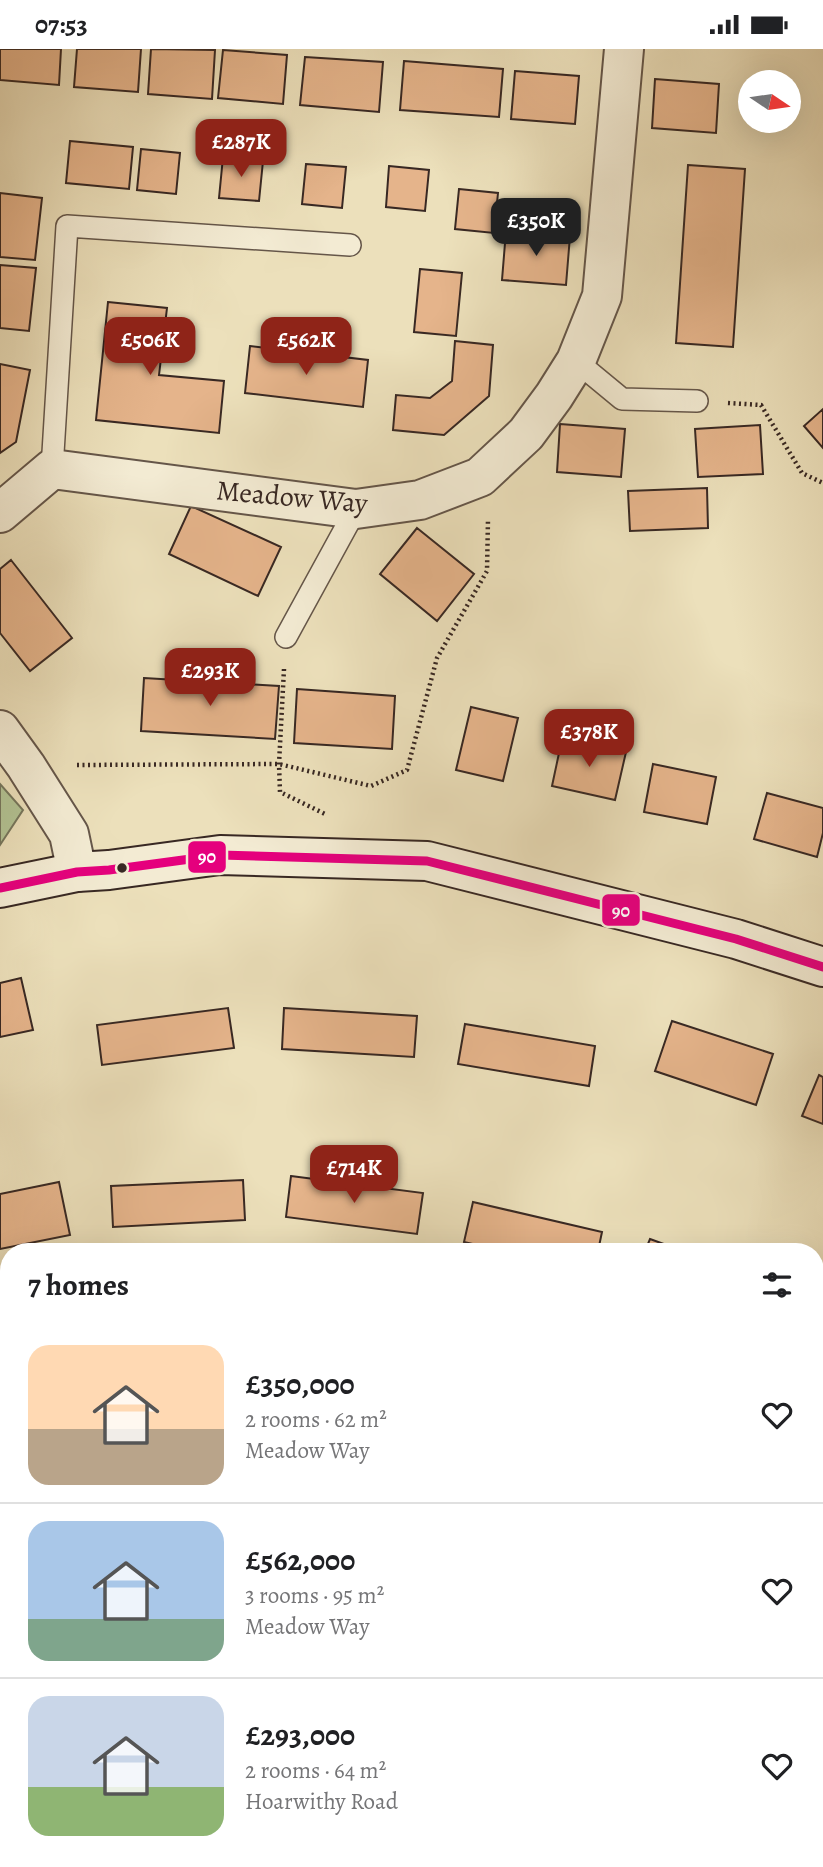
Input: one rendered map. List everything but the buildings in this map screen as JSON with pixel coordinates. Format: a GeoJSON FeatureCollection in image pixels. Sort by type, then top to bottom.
{"type":"FeatureCollection","features":[{"type":"Feature","properties":{"kind":"street","name":"Meadow Way"},"geometry":{"type":"LineString","coordinates":[[52,469],[356,509],[420,500],[480,477],[526,434],[576,361],[602,296],[624,49]]}},
{"type":"Feature","properties":{"kind":"street"},"geometry":{"type":"LineString","coordinates":[[0,513],[52,469]]}},
{"type":"Feature","properties":{"kind":"street"},"geometry":{"type":"LineString","coordinates":[[0,730],[69,834],[77,872]]}},
{"type":"Feature","properties":{"kind":"street"},"geometry":{"type":"LineString","coordinates":[[0,888],[77,872],[220,855],[428,861],[736,939],[823,967]]}},
{"type":"Feature","properties":{"kind":"lane"},"geometry":{"type":"LineString","coordinates":[[52,469],[67,226],[349,245]]}},
{"type":"Feature","properties":{"kind":"lane"},"geometry":{"type":"LineString","coordinates":[[576,361],[622,400],[696,401]]}},
{"type":"Feature","properties":{"kind":"lane"},"geometry":{"type":"LineString","coordinates":[[286,638],[356,509]]}},
{"type":"Feature","properties":{"kind":"path"},"geometry":{"type":"LineString","coordinates":[[696,401],[761,405],[802,473],[823,482]]}},
{"type":"Feature","properties":{"kind":"path"},"geometry":{"type":"LineString","coordinates":[[26,766],[279,764],[370,786],[407,770],[437,659],[488,571],[488,514],[480,477]]}},
{"type":"Feature","properties":{"kind":"path"},"geometry":{"type":"LineString","coordinates":[[279,764],[286,638]]}},
{"type":"Feature","properties":{"kind":"green space"},"geometry":{"type":"Polygon","coordinates":[[[0,784],[23,810],[0,845],[0,784]]]}},
{"type":"Feature","properties":{"kind":"transit line","name":"90"},"geometry":{"type":"LineString","coordinates":[[0,888],[77,872],[220,855],[427,861],[736,939],[823,967]]}}]}
